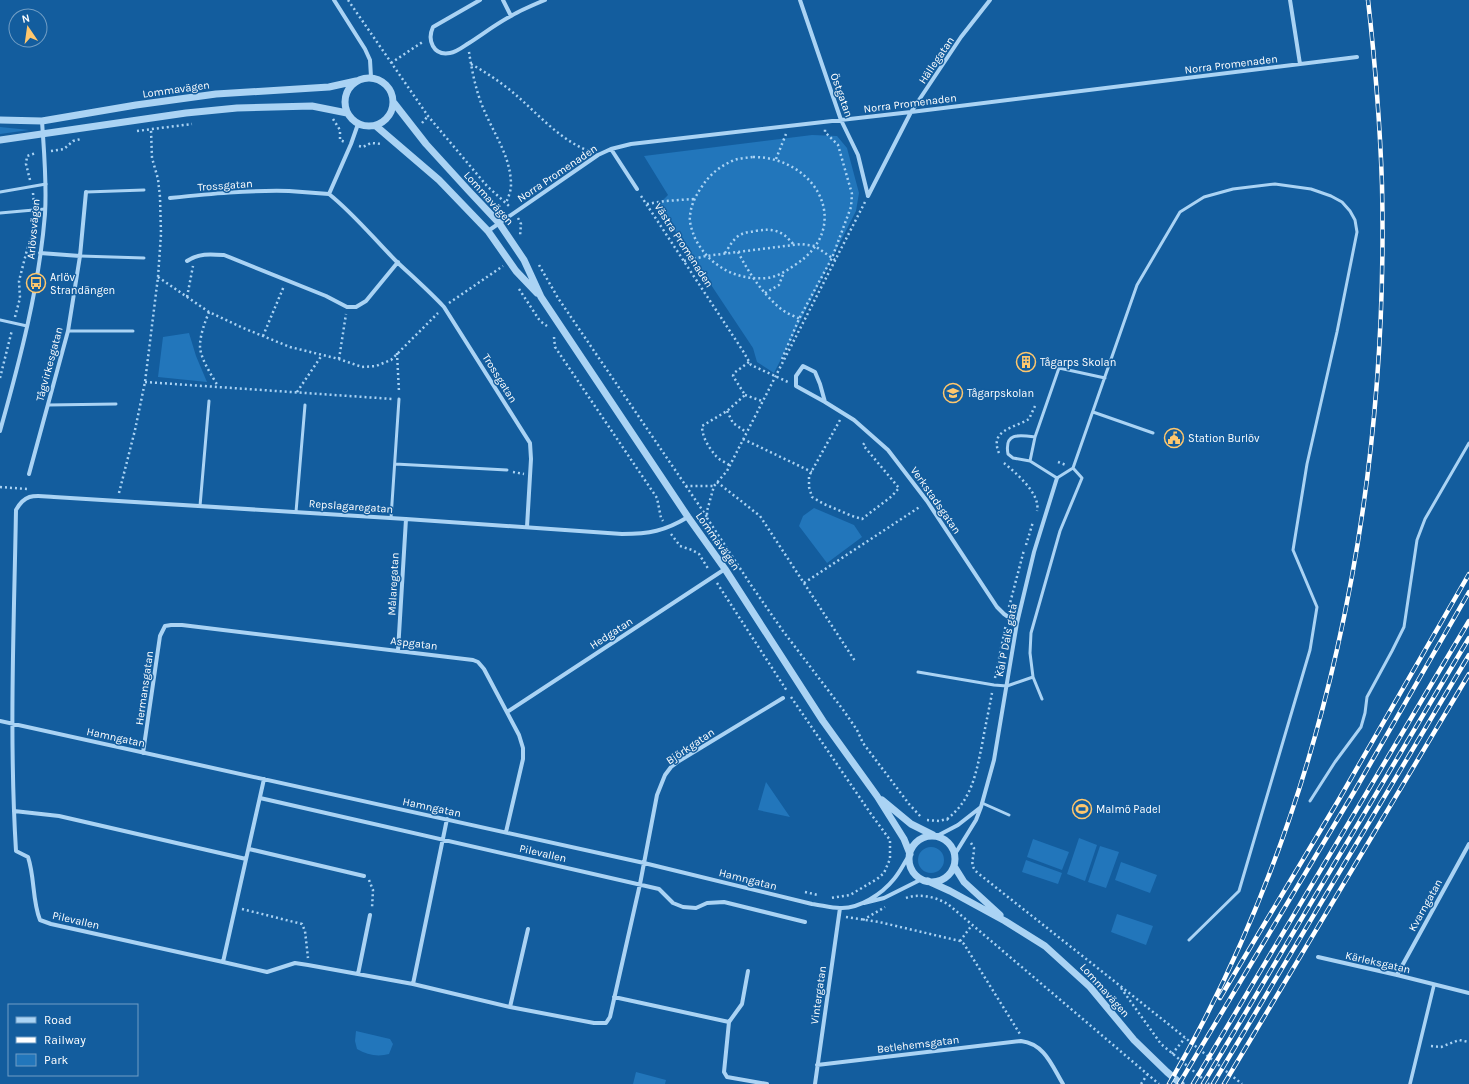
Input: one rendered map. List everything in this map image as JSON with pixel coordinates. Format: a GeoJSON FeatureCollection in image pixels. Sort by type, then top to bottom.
{"type":"FeatureCollection","features":[{"type":"Feature","properties":{"kind":"street"},"geometry":{"type":"LineString","coordinates":[[334,0],[366,49],[370,60],[371,77]]}},
{"type":"Feature","properties":{"kind":"street"},"geometry":{"type":"LineString","coordinates":[[480,0],[432,27],[430,42],[435,49],[441,53],[450,53],[511,16],[544,0]]}},
{"type":"Feature","properties":{"kind":"street"},"geometry":{"type":"LineString","coordinates":[[503,0],[511,16]]}},
{"type":"Feature","properties":{"kind":"street","name":"Östgatan"},"geometry":{"type":"LineString","coordinates":[[800,0],[841,120],[858,155],[868,196]]}},
{"type":"Feature","properties":{"kind":"street","name":"Hällegatan"},"geometry":{"type":"LineString","coordinates":[[868,196],[911,112],[961,37],[990,0]]}},
{"type":"Feature","properties":{"kind":"street"},"geometry":{"type":"LineString","coordinates":[[1290,0],[1300,64]]}},
{"type":"Feature","properties":{"kind":"street","name":"Norra Promenaden"},"geometry":{"type":"LineString","coordinates":[[488,231],[598,155],[611,149],[631,144],[911,112],[1357,57]]}},
{"type":"Feature","properties":{"kind":"street","name":"Lommavägen"},"geometry":{"type":"LineString","coordinates":[[0,120],[42,120],[216,94],[329,87],[371,77],[380,80],[388,86],[394,103],[426,144],[499,223],[524,260],[541,297],[688,517],[725,569],[819,715],[878,796],[904,839],[911,868],[914,874],[950,891],[1006,921],[1045,946],[1090,987],[1134,1040],[1181,1084]]}},
{"type":"Feature","properties":{"kind":"street"},"geometry":{"type":"LineString","coordinates":[[356,81],[350,87],[346,95],[345,104],[347,113],[358,124],[376,126],[383,122],[389,117],[394,103]]}},
{"type":"Feature","properties":{"kind":"street"},"geometry":{"type":"LineString","coordinates":[[0,140],[186,113],[238,108],[312,106],[347,113]]}},
{"type":"Feature","properties":{"kind":"street","name":"Arlövsvägen"},"geometry":{"type":"LineString","coordinates":[[0,431],[27,326],[38,276],[46,184],[42,120]]}},
{"type":"Feature","properties":{"kind":"street"},"geometry":{"type":"LineString","coordinates":[[329,194],[358,124]]}},
{"type":"Feature","properties":{"kind":"street","name":"Lommavägen"},"geometry":{"type":"LineString","coordinates":[[376,126],[439,180],[488,231],[516,271],[541,297]]}},
{"type":"Feature","properties":{"kind":"street"},"geometry":{"type":"LineString","coordinates":[[611,149],[637,189]]}},
{"type":"Feature","properties":{"kind":"street","name":"Trossgatan"},"geometry":{"type":"LineString","coordinates":[[170,198],[228,192],[289,191],[329,194],[347,208],[398,262],[444,307],[530,443],[531,459],[527,527]]}},
{"type":"Feature","properties":{"kind":"street","name":"Tågvirkesgatan"},"geometry":{"type":"LineString","coordinates":[[29,474],[68,331],[80,256],[86,192]]}},
{"type":"Feature","properties":{"kind":"street"},"geometry":{"type":"LineString","coordinates":[[187,261],[194,256],[208,253],[224,255],[326,296],[347,307],[356,307],[366,301],[398,262]]}},
{"type":"Feature","properties":{"kind":"street"},"geometry":{"type":"LineString","coordinates":[[40,254],[80,256]]}},
{"type":"Feature","properties":{"kind":"street"},"geometry":{"type":"LineString","coordinates":[[796,386],[796,376],[803,366],[815,372],[825,402]]}},
{"type":"Feature","properties":{"kind":"street","name":"Verkstadsgatan"},"geometry":{"type":"LineString","coordinates":[[796,386],[844,413],[871,434],[888,450],[927,501],[996,607],[1017,623]]}},
{"type":"Feature","properties":{"kind":"street","name":"Kal P Dals gata"},"geometry":{"type":"LineString","coordinates":[[955,854],[976,820],[982,805],[994,760],[1017,623],[1034,552],[1057,478]]}},
{"type":"Feature","properties":{"kind":"street","name":"Repslagaregatan"},"geometry":{"type":"LineString","coordinates":[[30,496],[392,518],[622,534],[640,534],[660,531],[688,517]]}},
{"type":"Feature","properties":{"kind":"street","name":"Pilevallen"},"geometry":{"type":"LineString","coordinates":[[30,496],[20,502],[16,510],[12,724],[14,811],[16,851],[28,857],[32,869],[36,910],[40,920],[51,924],[267,972],[295,963],[413,984],[510,1007],[594,1023],[606,1023],[610,1017],[644,863]]}},
{"type":"Feature","properties":{"kind":"street","name":"Målaregatan"},"geometry":{"type":"LineString","coordinates":[[398,650],[406,519]]}},
{"type":"Feature","properties":{"kind":"street","name":"Hedgatan"},"geometry":{"type":"LineString","coordinates":[[507,712],[725,569]]}},
{"type":"Feature","properties":{"kind":"street","name":"Aspgatan"},"geometry":{"type":"LineString","coordinates":[[165,626],[182,625],[398,650],[469,659],[478,662],[484,669],[520,736],[523,748],[523,759],[506,832]]}},
{"type":"Feature","properties":{"kind":"street","name":"Hermansgatan"},"geometry":{"type":"LineString","coordinates":[[143,753],[160,636],[165,626]]}},
{"type":"Feature","properties":{"kind":"street","name":"Björkgatan"},"geometry":{"type":"LineString","coordinates":[[644,863],[658,795],[665,775],[671,767],[783,698]]}},
{"type":"Feature","properties":{"kind":"street","name":"Hamngatan"},"geometry":{"type":"LineString","coordinates":[[0,721],[644,863],[812,904],[840,908],[850,907],[884,898],[925,880]]}},
{"type":"Feature","properties":{"kind":"street"},"geometry":{"type":"LineString","coordinates":[[223,962],[264,779]]}},
{"type":"Feature","properties":{"kind":"street","name":"Lommavägen"},"geometry":{"type":"LineString","coordinates":[[878,796],[911,824],[948,841],[955,854]]}},
{"type":"Feature","properties":{"kind":"street","name":"Pilevallen"},"geometry":{"type":"LineString","coordinates":[[260,798],[640,884],[659,889],[673,903],[683,907],[696,908],[707,903],[724,902],[806,922]]}},
{"type":"Feature","properties":{"kind":"street"},"geometry":{"type":"LineString","coordinates":[[909,855],[912,847],[920,839],[926,836],[935,836],[958,825],[982,805]]}},
{"type":"Feature","properties":{"kind":"street"},"geometry":{"type":"LineString","coordinates":[[14,811],[59,816],[246,859]]}},
{"type":"Feature","properties":{"kind":"street"},"geometry":{"type":"LineString","coordinates":[[413,984],[447,819]]}},
{"type":"Feature","properties":{"kind":"street","name":"Kvarngatan"},"geometry":{"type":"LineString","coordinates":[[1397,975],[1469,844]]}},
{"type":"Feature","properties":{"kind":"street"},"geometry":{"type":"LineString","coordinates":[[249,849],[364,876]]}},
{"type":"Feature","properties":{"kind":"street"},"geometry":{"type":"LineString","coordinates":[[925,880],[936,882],[944,879],[954,866],[955,854]]}},
{"type":"Feature","properties":{"kind":"street","name":"Hamngatan"},"geometry":{"type":"LineString","coordinates":[[860,904],[875,896],[894,879],[909,855]]}},
{"type":"Feature","properties":{"kind":"street","name":"Lommavägen"},"geometry":{"type":"LineString","coordinates":[[954,866],[964,882],[1006,921]]}},
{"type":"Feature","properties":{"kind":"street","name":"Vintergatan"},"geometry":{"type":"LineString","coordinates":[[814,1084],[840,908]]}},
{"type":"Feature","properties":{"kind":"street"},"geometry":{"type":"LineString","coordinates":[[358,974],[370,915]]}},
{"type":"Feature","properties":{"kind":"street"},"geometry":{"type":"LineString","coordinates":[[510,1007],[528,929]]}},
{"type":"Feature","properties":{"kind":"street","name":"Kärleksgatan"},"geometry":{"type":"LineString","coordinates":[[1318,958],[1397,975],[1469,993]]}},
{"type":"Feature","properties":{"kind":"street"},"geometry":{"type":"LineString","coordinates":[[748,971],[742,1004],[729,1022],[724,1066],[725,1075],[727,1077],[767,1084]]}},
{"type":"Feature","properties":{"kind":"street"},"geometry":{"type":"LineString","coordinates":[[1410,1084],[1434,985]]}},
{"type":"Feature","properties":{"kind":"street"},"geometry":{"type":"LineString","coordinates":[[614,997],[729,1022]]}},
{"type":"Feature","properties":{"kind":"street"},"geometry":{"type":"LineString","coordinates":[[1023,1041],[1041,1048],[1063,1084]]}},
{"type":"Feature","properties":{"kind":"street","name":"Betlehemsgatan"},"geometry":{"type":"LineString","coordinates":[[817,1065],[1023,1041]]}},
{"type":"Feature","properties":{"kind":"lane"},"geometry":{"type":"LineString","coordinates":[[0,192],[46,184]]}},
{"type":"Feature","properties":{"kind":"lane"},"geometry":{"type":"LineString","coordinates":[[1035,437],[1021,435],[1013,436],[1007,443],[1008,454],[1013,458],[1030,461],[1057,478],[1073,468],[1137,285],[1180,212],[1204,197],[1233,189],[1275,184],[1310,189],[1331,196],[1342,202],[1350,211],[1355,220],[1357,232],[1338,332],[1307,464],[1293,550],[1317,607],[1310,650],[1239,891],[1189,940]]}},
{"type":"Feature","properties":{"kind":"lane"},"geometry":{"type":"LineString","coordinates":[[86,192],[144,190]]}},
{"type":"Feature","properties":{"kind":"lane"},"geometry":{"type":"LineString","coordinates":[[0,213],[45,209]]}},
{"type":"Feature","properties":{"kind":"lane"},"geometry":{"type":"LineString","coordinates":[[80,256],[144,258]]}},
{"type":"Feature","properties":{"kind":"lane"},"geometry":{"type":"LineString","coordinates":[[0,320],[27,326]]}},
{"type":"Feature","properties":{"kind":"lane"},"geometry":{"type":"LineString","coordinates":[[68,331],[133,331]]}},
{"type":"Feature","properties":{"kind":"lane"},"geometry":{"type":"LineString","coordinates":[[1030,461],[1035,437],[1059,368],[1105,378]]}},
{"type":"Feature","properties":{"kind":"lane"},"geometry":{"type":"LineString","coordinates":[[392,518],[399,399]]}},
{"type":"Feature","properties":{"kind":"lane"},"geometry":{"type":"LineString","coordinates":[[200,506],[209,401]]}},
{"type":"Feature","properties":{"kind":"lane"},"geometry":{"type":"LineString","coordinates":[[48,406],[116,404]]}},
{"type":"Feature","properties":{"kind":"lane"},"geometry":{"type":"LineString","coordinates":[[296,512],[305,405]]}},
{"type":"Feature","properties":{"kind":"lane"},"geometry":{"type":"LineString","coordinates":[[1093,412],[1153,433]]}},
{"type":"Feature","properties":{"kind":"lane"},"geometry":{"type":"LineString","coordinates":[[1310,801],[1335,762],[1361,727],[1367,697],[1404,627],[1415,547],[1422,526],[1469,443]]}},
{"type":"Feature","properties":{"kind":"lane"},"geometry":{"type":"LineString","coordinates":[[395,464],[507,470]]}},
{"type":"Feature","properties":{"kind":"lane"},"geometry":{"type":"LineString","coordinates":[[1042,699],[1033,677],[1030,653],[1031,633],[1060,531],[1082,478],[1073,468]]}},
{"type":"Feature","properties":{"kind":"lane"},"geometry":{"type":"LineString","coordinates":[[918,672],[994,686],[1007,686],[1033,677]]}},
{"type":"Feature","properties":{"kind":"lane"},"geometry":{"type":"LineString","coordinates":[[982,805],[1009,815]]}},
{"type":"Feature","properties":{"kind":"path"},"geometry":{"type":"LineString","coordinates":[[391,62],[430,38]]}},
{"type":"Feature","properties":{"kind":"path"},"geometry":{"type":"LineString","coordinates":[[467,44],[483,109],[500,142],[509,166],[511,186],[506,203]]}},
{"type":"Feature","properties":{"kind":"path"},"geometry":{"type":"LineString","coordinates":[[471,64],[493,77],[565,138],[581,148],[598,155]]}},
{"type":"Feature","properties":{"kind":"path"},"geometry":{"type":"LineString","coordinates":[[329,117],[334,120],[340,130],[340,140],[363,147],[371,143],[381,144],[387,147]]}},
{"type":"Feature","properties":{"kind":"path"},"geometry":{"type":"LineString","coordinates":[[775,376],[799,319],[832,258],[851,207],[852,194],[838,145],[825,132],[824,122]]}},
{"type":"Feature","properties":{"kind":"path"},"geometry":{"type":"LineString","coordinates":[[135,132],[198,123]]}},
{"type":"Feature","properties":{"kind":"path"},"geometry":{"type":"LineString","coordinates":[[776,159],[789,126]]}},
{"type":"Feature","properties":{"kind":"path"},"geometry":{"type":"LineString","coordinates":[[116,501],[135,430],[145,382],[158,277],[161,234],[160,197],[158,179],[152,158],[151,130]]}},
{"type":"Feature","properties":{"kind":"path"},"geometry":{"type":"LineString","coordinates":[[0,378],[20,298],[19,281],[31,239],[35,210],[32,187],[26,164],[27,156],[44,151],[64,149],[73,141],[87,138]]}},
{"type":"Feature","properties":{"kind":"path"},"geometry":{"type":"LineString","coordinates":[[753,157],[776,159],[789,164],[802,172],[814,184],[821,199],[824,213],[823,230],[815,246],[805,259],[784,272],[770,278],[754,279],[723,269],[710,260],[699,248],[692,231],[690,217],[694,199],[704,183],[716,170],[734,160],[753,157]]}},
{"type":"Feature","properties":{"kind":"path","name":"Västra Promenaden"},"geometry":{"type":"LineString","coordinates":[[637,189],[749,362]]}},
{"type":"Feature","properties":{"kind":"path"},"geometry":{"type":"LineString","coordinates":[[707,518],[707,511],[714,486],[729,465],[743,439],[868,196]]}},
{"type":"Feature","properties":{"kind":"path"},"geometry":{"type":"LineString","coordinates":[[647,204],[694,199]]}},
{"type":"Feature","properties":{"kind":"path"},"geometry":{"type":"LineString","coordinates":[[725,253],[733,241],[742,234],[763,230],[776,230],[787,236],[794,245]]}},
{"type":"Feature","properties":{"kind":"path"},"geometry":{"type":"LineString","coordinates":[[684,261],[725,253],[801,244],[815,246],[835,260]]}},
{"type":"Feature","properties":{"kind":"path"},"geometry":{"type":"LineString","coordinates":[[738,252],[754,279],[765,293],[782,310],[804,321]]}},
{"type":"Feature","properties":{"kind":"path"},"geometry":{"type":"LineString","coordinates":[[187,297],[192,275],[194,256]]}},
{"type":"Feature","properties":{"kind":"path"},"geometry":{"type":"LineString","coordinates":[[500,260],[507,271]]}},
{"type":"Feature","properties":{"kind":"path"},"geometry":{"type":"LineString","coordinates":[[158,277],[209,312],[263,336],[290,347],[339,359],[362,367],[376,366],[390,360],[453,299],[504,266]]}},
{"type":"Feature","properties":{"kind":"path"},"geometry":{"type":"LineString","coordinates":[[765,293],[778,285],[784,272]]}},
{"type":"Feature","properties":{"kind":"path"},"geometry":{"type":"LineString","coordinates":[[263,336],[286,280]]}},
{"type":"Feature","properties":{"kind":"path"},"geometry":{"type":"LineString","coordinates":[[518,288],[538,319],[547,325],[555,338],[555,347],[657,498],[661,518],[667,528],[680,546],[699,554],[770,666],[890,840],[890,859],[884,872],[877,879],[850,895],[831,898],[800,891]]}},
{"type":"Feature","properties":{"kind":"path"},"geometry":{"type":"LineString","coordinates":[[339,359],[347,307]]}},
{"type":"Feature","properties":{"kind":"path"},"geometry":{"type":"LineString","coordinates":[[209,312],[203,327],[200,346],[206,366],[218,387]]}},
{"type":"Feature","properties":{"kind":"path"},"geometry":{"type":"LineString","coordinates":[[145,382],[399,399],[398,353]]}},
{"type":"Feature","properties":{"kind":"path"},"geometry":{"type":"LineString","coordinates":[[297,392],[322,355]]}},
{"type":"Feature","properties":{"kind":"path"},"geometry":{"type":"LineString","coordinates":[[762,401],[745,395],[733,376],[734,373],[749,362],[751,365],[796,386]]}},
{"type":"Feature","properties":{"kind":"path"},"geometry":{"type":"LineString","coordinates":[[729,465],[716,457],[702,432],[702,426],[727,411],[745,395]]}},
{"type":"Feature","properties":{"kind":"path"},"geometry":{"type":"LineString","coordinates":[[727,411],[733,423],[746,432]]}},
{"type":"Feature","properties":{"kind":"path"},"geometry":{"type":"LineString","coordinates":[[844,413],[809,476],[809,487],[812,497],[824,504],[862,519],[892,496],[899,488],[863,445],[871,434]]}},
{"type":"Feature","properties":{"kind":"path"},"geometry":{"type":"LineString","coordinates":[[743,439],[812,472]]}},
{"type":"Feature","properties":{"kind":"path"},"geometry":{"type":"LineString","coordinates":[[507,470],[530,475]]}},
{"type":"Feature","properties":{"kind":"path"},"geometry":{"type":"LineString","coordinates":[[717,482],[760,516],[855,660]]}},
{"type":"Feature","properties":{"kind":"path"},"geometry":{"type":"LineString","coordinates":[[947,819],[956,812],[963,803],[970,791],[975,777],[1015,581],[1038,506],[1024,482]]}},
{"type":"Feature","properties":{"kind":"path"},"geometry":{"type":"LineString","coordinates":[[686,486],[783,631],[858,730],[863,743],[914,810]]}},
{"type":"Feature","properties":{"kind":"path"},"geometry":{"type":"LineString","coordinates":[[0,487],[30,489],[30,496]]}},
{"type":"Feature","properties":{"kind":"path"},"geometry":{"type":"LineString","coordinates":[[804,583],[927,501]]}},
{"type":"Feature","properties":{"kind":"path"},"geometry":{"type":"LineString","coordinates":[[364,876],[369,880],[373,890],[373,903],[370,915]]}},
{"type":"Feature","properties":{"kind":"path"},"geometry":{"type":"LineString","coordinates":[[985,879],[1242,1084]]}},
{"type":"Feature","properties":{"kind":"path"},"geometry":{"type":"LineString","coordinates":[[911,896],[927,897],[943,901],[1158,1084]]}},
{"type":"Feature","properties":{"kind":"path"},"geometry":{"type":"LineString","coordinates":[[236,908],[302,924],[306,931],[308,965]]}},
{"type":"Feature","properties":{"kind":"path"},"geometry":{"type":"LineString","coordinates":[[863,920],[879,922],[960,941],[964,944],[1023,1041]]}},
{"type":"Feature","properties":{"kind":"path"},"geometry":{"type":"LineString","coordinates":[[960,941],[972,925]]}},
{"type":"Feature","properties":{"kind":"path"},"geometry":{"type":"LineString","coordinates":[[1120,986],[1161,1044],[1209,1084]]}},
{"type":"Feature","properties":{"kind":"path"},"geometry":{"type":"LineString","coordinates":[[1172,1054],[1185,1038]]}},
{"type":"Feature","properties":{"kind":"path"},"geometry":{"type":"LineString","coordinates":[[1431,1046],[1440,1047],[1459,1040],[1469,1042]]}},
{"type":"Feature","properties":{"kind":"path"},"geometry":{"type":"LineString","coordinates":[[1141,1084],[1147,1075]]}},
{"type":"Feature","properties":{"kind":"green space"},"geometry":{"type":"Polygon","coordinates":[[[0,127],[29,130],[0,134],[0,127]]]}},
{"type":"Feature","properties":{"kind":"green space"},"geometry":{"type":"Polygon","coordinates":[[[812,135],[837,136],[847,148],[859,193],[856,211],[774,373],[757,362],[753,348],[658,205],[668,195],[644,156],[812,135]]]}},
{"type":"Feature","properties":{"kind":"green space"},"geometry":{"type":"Polygon","coordinates":[[[189,333],[196,356],[207,382],[158,377],[163,337],[189,333]]]}},
{"type":"Feature","properties":{"kind":"green space"},"geometry":{"type":"Polygon","coordinates":[[[814,508],[854,525],[862,537],[827,563],[799,526],[803,516],[814,508]]]}},
{"type":"Feature","properties":{"kind":"green space"},"geometry":{"type":"Polygon","coordinates":[[[766,782],[790,817],[758,810],[766,782]]]}},
{"type":"Feature","properties":{"kind":"green space"},"geometry":{"type":"Polygon","coordinates":[[[1079,838],[1097,845],[1085,881],[1067,874],[1079,838]]]}},
{"type":"Feature","properties":{"kind":"green space"},"geometry":{"type":"Polygon","coordinates":[[[1033,839],[1069,852],[1062,870],[1027,857],[1033,839]]]}},
{"type":"Feature","properties":{"kind":"green space"},"geometry":{"type":"Polygon","coordinates":[[[1100,846],[1119,852],[1106,888],[1088,882],[1100,846]]]}},
{"type":"Feature","properties":{"kind":"green space"},"geometry":{"type":"Polygon","coordinates":[[[931,847],[940,851],[944,860],[940,869],[931,873],[922,869],[918,860],[922,851],[931,847]]]}},
{"type":"Feature","properties":{"kind":"green space"},"geometry":{"type":"Polygon","coordinates":[[[1026,860],[1062,873],[1058,884],[1022,872],[1026,860]]]}},
{"type":"Feature","properties":{"kind":"green space"},"geometry":{"type":"Polygon","coordinates":[[[1121,862],[1157,875],[1150,893],[1115,880],[1121,862]]]}},
{"type":"Feature","properties":{"kind":"green space"},"geometry":{"type":"Polygon","coordinates":[[[1117,914],[1153,926],[1146,945],[1111,932],[1117,914]]]}},
{"type":"Feature","properties":{"kind":"green space"},"geometry":{"type":"Polygon","coordinates":[[[356,1031],[390,1039],[393,1044],[389,1054],[373,1055],[357,1049],[355,1041],[356,1031]]]}},
{"type":"Feature","properties":{"kind":"green space"},"geometry":{"type":"Polygon","coordinates":[[[636,1072],[666,1080],[665,1084],[633,1084],[636,1072]]]}},
{"type":"Feature","properties":{"kind":"railway"},"geometry":{"type":"LineString","coordinates":[[1169,1084],[1224,981],[1270,874],[1307,763],[1337,650],[1359,534],[1374,418],[1381,301],[1382,185],[1377,92],[1368,0]]}},
{"type":"Feature","properties":{"kind":"railway"},"geometry":{"type":"LineString","coordinates":[[1220,998],[1338,801],[1469,574]]}},
{"type":"Feature","properties":{"kind":"railway"},"geometry":{"type":"LineString","coordinates":[[1179,1084],[1354,792],[1469,592]]}},
{"type":"Feature","properties":{"kind":"railway"},"geometry":{"type":"LineString","coordinates":[[1193,1084],[1469,621]]}},
{"type":"Feature","properties":{"kind":"railway"},"geometry":{"type":"LineString","coordinates":[[1203,1084],[1469,638]]}},
{"type":"Feature","properties":{"kind":"railway"},"geometry":{"type":"LineString","coordinates":[[1213,1084],[1469,655]]}},
{"type":"Feature","properties":{"kind":"railway"},"geometry":{"type":"LineString","coordinates":[[1224,1084],[1469,674]]}},
{"type":"Feature","properties":{"kind":"place","name":"Arlöv Strandängen"},"geometry":{"type":"Point","coordinates":[36,283]}},
{"type":"Feature","properties":{"kind":"place","name":"Tågarps Skolan"},"geometry":{"type":"Point","coordinates":[1026,362]}},
{"type":"Feature","properties":{"kind":"place","name":"Tågarpskolan"},"geometry":{"type":"Point","coordinates":[953,393]}},
{"type":"Feature","properties":{"kind":"place","name":"Station Burlöv"},"geometry":{"type":"Point","coordinates":[1174,438]}},
{"type":"Feature","properties":{"kind":"place","name":"Malmö Padel"},"geometry":{"type":"Point","coordinates":[1082,809]}}]}
